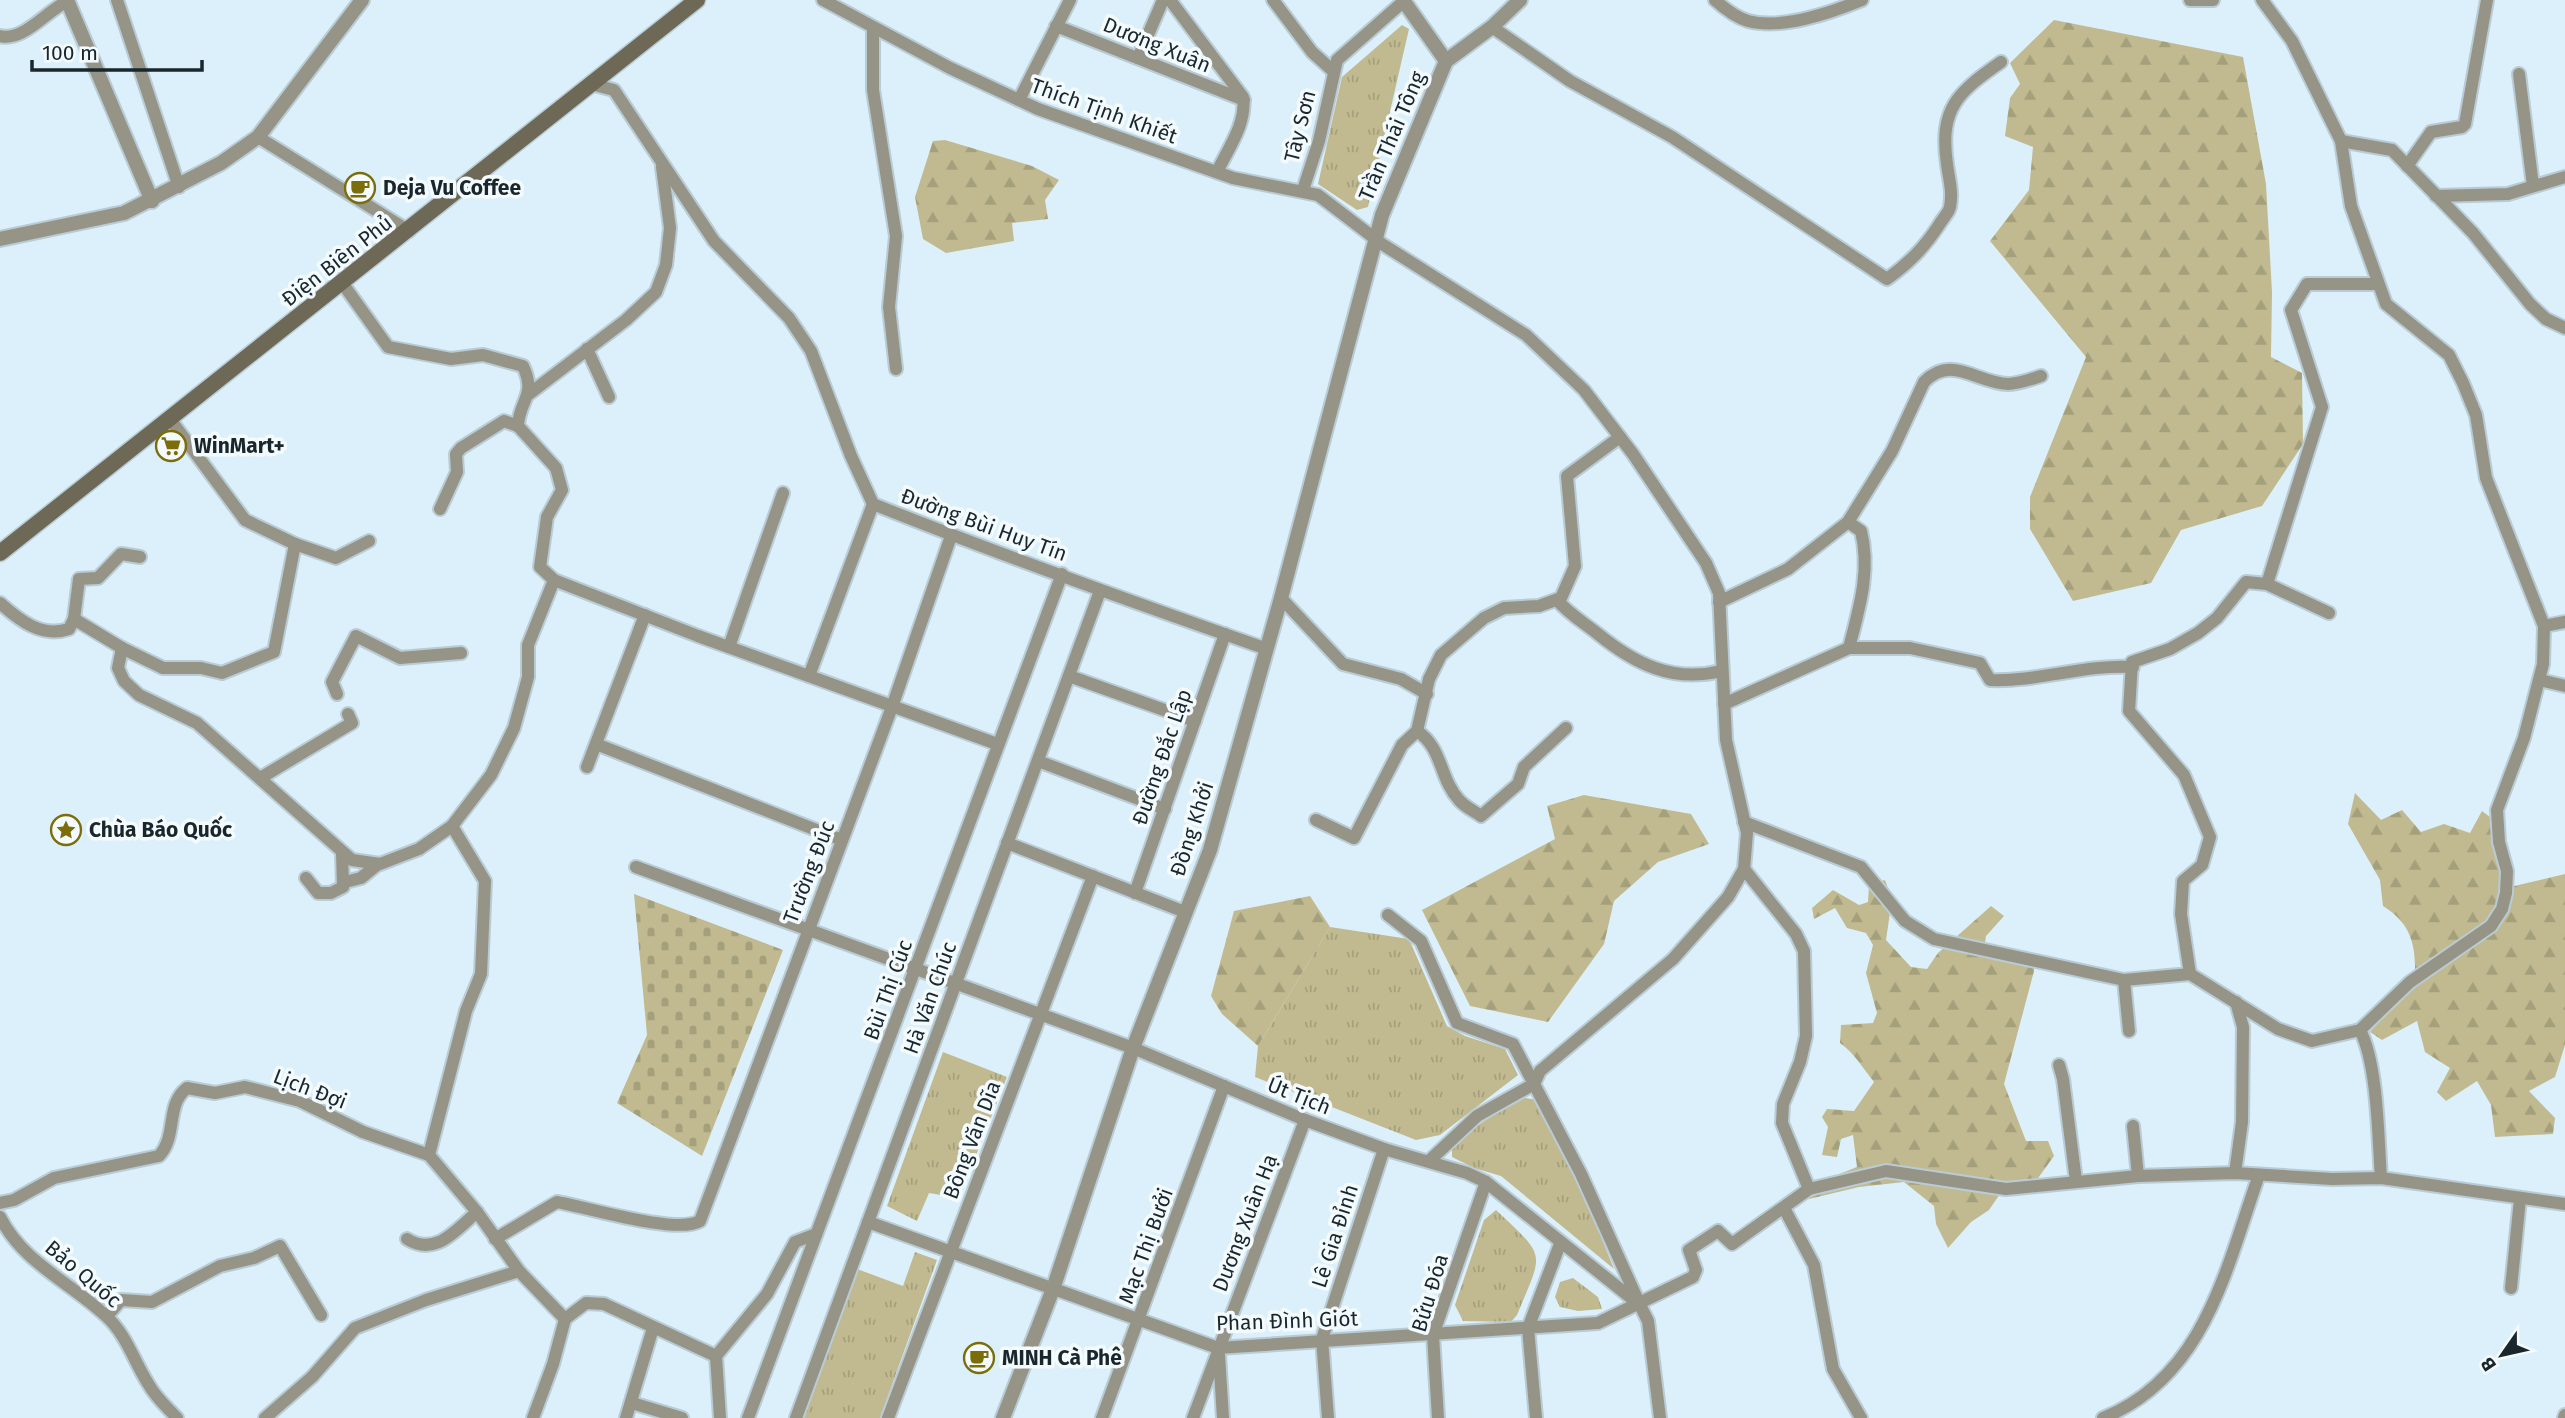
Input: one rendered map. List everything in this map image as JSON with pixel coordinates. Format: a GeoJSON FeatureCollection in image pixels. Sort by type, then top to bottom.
{"type":"FeatureCollection","features":[{"type":"Feature","properties":{"kind":"main road","name":"Điện Biên Phủ"},"geometry":{"type":"LineString","coordinates":[[0,553],[343,284],[698,0]]}},
{"type":"Feature","properties":{"kind":"street"},"geometry":{"type":"LineString","coordinates":[[117,0],[179,187]]}},
{"type":"Feature","properties":{"kind":"street"},"geometry":{"type":"LineString","coordinates":[[0,236],[124,213],[179,187],[258,137],[362,0]]}},
{"type":"Feature","properties":{"kind":"street","name":"Thích Tịnh Khiết"},"geometry":{"type":"LineString","coordinates":[[823,0],[950,68],[1019,100],[1217,172],[1318,195],[1376,239],[1526,335],[1584,390],[1620,437],[1706,563],[1719,593],[1726,740],[1747,833],[1744,869]]}},
{"type":"Feature","properties":{"kind":"street"},"geometry":{"type":"LineString","coordinates":[[1019,100],[1070,0]]}},
{"type":"Feature","properties":{"kind":"street"},"geometry":{"type":"LineString","coordinates":[[1138,58],[1163,0]]}},
{"type":"Feature","properties":{"kind":"street"},"geometry":{"type":"LineString","coordinates":[[1170,0],[1239,88],[1244,100],[1245,110],[1241,124],[1217,172]]}},
{"type":"Feature","properties":{"kind":"street","name":"Tây Sơn"},"geometry":{"type":"LineString","coordinates":[[1273,0],[1312,52],[1333,71]]}},
{"type":"Feature","properties":{"kind":"street","name":"Trần Thái Tông"},"geometry":{"type":"LineString","coordinates":[[1376,239],[1381,215],[1408,146],[1446,61],[1492,27],[1520,0]]}},
{"type":"Feature","properties":{"kind":"street"},"geometry":{"type":"LineString","coordinates":[[1715,0],[1732,14],[1750,21],[1782,22],[1862,0]]}},
{"type":"Feature","properties":{"kind":"street"},"geometry":{"type":"LineString","coordinates":[[2190,0],[2213,0]]}},
{"type":"Feature","properties":{"kind":"street"},"geometry":{"type":"LineString","coordinates":[[1744,822],[1861,867],[1905,921],[1926,936],[2124,980],[2190,974],[2278,1029],[2306,1040],[2323,1040],[2360,1030],[2439,958],[2477,938],[2491,926],[2502,909],[2507,872],[2498,842],[2497,810],[2524,738],[2540,680],[2544,626],[2486,478],[2476,415],[2463,383],[2449,355],[2386,304],[2351,206],[2341,141],[2292,41],[2262,0]]}},
{"type":"Feature","properties":{"kind":"street"},"geometry":{"type":"LineString","coordinates":[[2407,166],[2431,132],[2462,127],[2465,124],[2487,0]]}},
{"type":"Feature","properties":{"kind":"street"},"geometry":{"type":"LineString","coordinates":[[0,36],[21,33],[54,7],[67,1],[152,201]]}},
{"type":"Feature","properties":{"kind":"street"},"geometry":{"type":"LineString","coordinates":[[1404,1],[1446,61]]}},
{"type":"Feature","properties":{"kind":"street","name":"Tây Sơn"},"geometry":{"type":"LineString","coordinates":[[1303,190],[1319,141],[1333,71],[1340,55],[1404,1]]}},
{"type":"Feature","properties":{"kind":"street","name":"Dương Xuân"},"geometry":{"type":"LineString","coordinates":[[1056,26],[1244,100]]}},
{"type":"Feature","properties":{"kind":"street"},"geometry":{"type":"LineString","coordinates":[[873,27],[873,90],[896,236],[889,307],[896,369]]}},
{"type":"Feature","properties":{"kind":"street"},"geometry":{"type":"LineString","coordinates":[[1492,27],[1570,81],[1672,137],[1887,279],[1906,267],[1921,251],[1950,210],[1952,185],[1946,140],[1951,113],[1965,87],[2001,62]]}},
{"type":"Feature","properties":{"kind":"street"},"geometry":{"type":"LineString","coordinates":[[2519,75],[2533,186]]}},
{"type":"Feature","properties":{"kind":"street","name":"Đường Bùi Huy Tín"},"geometry":{"type":"LineString","coordinates":[[591,84],[614,90],[715,241],[789,318],[811,351],[851,457],[873,504],[951,536],[1062,573],[1100,591],[1267,649]]}},
{"type":"Feature","properties":{"kind":"street"},"geometry":{"type":"LineString","coordinates":[[258,137],[409,230]]}},
{"type":"Feature","properties":{"kind":"street"},"geometry":{"type":"LineString","coordinates":[[2341,141],[2392,150],[2473,233],[2530,304],[2546,319],[2565,328]]}},
{"type":"Feature","properties":{"kind":"street"},"geometry":{"type":"LineString","coordinates":[[529,394],[626,320],[656,292],[666,265],[670,228],[661,162]]}},
{"type":"Feature","properties":{"kind":"street"},"geometry":{"type":"LineString","coordinates":[[2436,196],[2498,195],[2565,177]]}},
{"type":"Feature","properties":{"kind":"street","name":"Đồng Khởi"},"geometry":{"type":"LineString","coordinates":[[1003,1418],[1053,1289],[1133,1048],[1210,850],[1281,598],[1376,239]]}},
{"type":"Feature","properties":{"kind":"street"},"geometry":{"type":"LineString","coordinates":[[343,284],[388,347],[451,359],[483,355],[523,366],[529,379],[529,394],[517,426]]}},
{"type":"Feature","properties":{"kind":"street"},"geometry":{"type":"LineString","coordinates":[[2267,584],[2322,407],[2291,310],[2307,284],[2378,284]]}},
{"type":"Feature","properties":{"kind":"street"},"geometry":{"type":"LineString","coordinates":[[587,349],[609,397]]}},
{"type":"Feature","properties":{"kind":"street"},"geometry":{"type":"LineString","coordinates":[[1719,602],[1788,569],[1848,522],[1892,452],[1924,382],[1933,373],[1944,368],[2009,384],[2041,376]]}},
{"type":"Feature","properties":{"kind":"street"},"geometry":{"type":"LineString","coordinates":[[170,419],[245,520],[295,544],[336,558],[369,541]]}},
{"type":"Feature","properties":{"kind":"street"},"geometry":{"type":"LineString","coordinates":[[440,509],[457,472],[456,454],[504,421],[517,426],[556,468],[562,491],[547,517],[540,567],[554,580],[729,648],[997,744]]}},
{"type":"Feature","properties":{"kind":"street"},"geometry":{"type":"LineString","coordinates":[[1316,820],[1354,838],[1397,754],[1417,731],[1429,679],[1441,654],[1484,618],[1504,608],[1539,606],[1561,598],[1575,566],[1567,476],[1620,437]]}},
{"type":"Feature","properties":{"kind":"street"},"geometry":{"type":"LineString","coordinates":[[729,648],[783,493]]}},
{"type":"Feature","properties":{"kind":"street"},"geometry":{"type":"LineString","coordinates":[[808,676],[873,504]]}},
{"type":"Feature","properties":{"kind":"street"},"geometry":{"type":"LineString","coordinates":[[1848,522],[1861,530],[1866,552],[1862,598],[1849,648]]}},
{"type":"Feature","properties":{"kind":"street","name":"Trường Đúc"},"geometry":{"type":"LineString","coordinates":[[495,1239],[557,1202],[641,1220],[690,1225],[700,1221],[891,707],[951,536]]}},
{"type":"Feature","properties":{"kind":"street"},"geometry":{"type":"LineString","coordinates":[[74,619],[121,648],[163,668],[201,668],[222,673],[274,652],[295,544]]}},
{"type":"Feature","properties":{"kind":"street"},"geometry":{"type":"LineString","coordinates":[[0,603],[21,622],[54,634],[69,629],[74,619],[79,579],[98,578],[121,554],[140,557]]}},
{"type":"Feature","properties":{"kind":"street","name":"Bùi Thị Cúc"},"geometry":{"type":"LineString","coordinates":[[748,1418],[1062,573]]}},
{"type":"Feature","properties":{"kind":"street"},"geometry":{"type":"LineString","coordinates":[[306,878],[318,893],[331,893],[345,882],[361,878],[378,864],[419,849],[452,826],[491,775],[514,728],[527,677],[528,645],[554,580]]}},
{"type":"Feature","properties":{"kind":"street"},"geometry":{"type":"LineString","coordinates":[[2190,974],[2181,914],[2183,881],[2202,865],[2210,837],[2184,775],[2129,711],[2135,658],[2170,649],[2198,633],[2217,618],[2246,582],[2267,584],[2329,612]]}},
{"type":"Feature","properties":{"kind":"street","name":"Hà Văn Chúc"},"geometry":{"type":"LineString","coordinates":[[796,1418],[1100,591]]}},
{"type":"Feature","properties":{"kind":"street"},"geometry":{"type":"LineString","coordinates":[[1281,598],[1343,664],[1401,679],[1427,694]]}},
{"type":"Feature","properties":{"kind":"street"},"geometry":{"type":"LineString","coordinates":[[1556,600],[1569,615],[1633,660],[1663,672],[1698,677],[1721,671]]}},
{"type":"Feature","properties":{"kind":"street"},"geometry":{"type":"LineString","coordinates":[[587,767],[645,615]]}},
{"type":"Feature","properties":{"kind":"street"},"geometry":{"type":"LineString","coordinates":[[2544,626],[2565,622]]}},
{"type":"Feature","properties":{"kind":"street","name":"Đường Đắc Lập"},"geometry":{"type":"LineString","coordinates":[[1135,893],[1224,634]]}},
{"type":"Feature","properties":{"kind":"street"},"geometry":{"type":"LineString","coordinates":[[337,694],[332,682],[356,636],[400,658],[461,653]]}},
{"type":"Feature","properties":{"kind":"street"},"geometry":{"type":"LineString","coordinates":[[121,648],[118,668],[124,681],[139,695],[197,723],[352,860],[378,864]]}},
{"type":"Feature","properties":{"kind":"street"},"geometry":{"type":"LineString","coordinates":[[1724,704],[1849,648],[1910,648],[1980,663],[1990,680],[2028,679],[2107,667],[2133,667]]}},
{"type":"Feature","properties":{"kind":"street"},"geometry":{"type":"LineString","coordinates":[[1069,676],[1195,721]]}},
{"type":"Feature","properties":{"kind":"street"},"geometry":{"type":"LineString","coordinates":[[2540,680],[2565,686]]}},
{"type":"Feature","properties":{"kind":"street"},"geometry":{"type":"LineString","coordinates":[[262,778],[352,723],[348,715]]}},
{"type":"Feature","properties":{"kind":"street"},"geometry":{"type":"LineString","coordinates":[[1417,731],[1429,739],[1436,749],[1445,775],[1459,801],[1481,816],[1518,784],[1524,767],[1566,728]]}},
{"type":"Feature","properties":{"kind":"street"},"geometry":{"type":"LineString","coordinates":[[596,744],[842,840]]}},
{"type":"Feature","properties":{"kind":"street"},"geometry":{"type":"LineString","coordinates":[[1038,761],[1165,809]]}},
{"type":"Feature","properties":{"kind":"street"},"geometry":{"type":"LineString","coordinates":[[452,826],[485,881],[481,974],[466,1011],[429,1155],[477,1212],[519,1270],[565,1319]]}},
{"type":"Feature","properties":{"kind":"street"},"geometry":{"type":"LineString","coordinates":[[1007,843],[1185,912]]}},
{"type":"Feature","properties":{"kind":"street"},"geometry":{"type":"LineString","coordinates":[[342,852],[345,882]]}},
{"type":"Feature","properties":{"kind":"street","name":"Út Tịch"},"geometry":{"type":"LineString","coordinates":[[636,867],[1133,1048],[1305,1120],[1486,1182],[1560,1244],[1640,1305]]}},
{"type":"Feature","properties":{"kind":"street"},"geometry":{"type":"LineString","coordinates":[[1429,1161],[1477,1116],[1534,1084],[1540,1071],[1697,934],[1728,897],[1744,869],[1796,934],[1804,951],[1806,1036],[1800,1062],[1783,1104],[1782,1123],[1809,1189]]}},
{"type":"Feature","properties":{"kind":"street","name":"Bông Văn Dĩa"},"geometry":{"type":"LineString","coordinates":[[888,1418],[1093,876]]}},
{"type":"Feature","properties":{"kind":"street"},"geometry":{"type":"LineString","coordinates":[[1388,915],[1421,941],[1457,1023],[1513,1044],[1581,1174],[1648,1321],[1660,1418]]}},
{"type":"Feature","properties":{"kind":"street"},"geometry":{"type":"LineString","coordinates":[[2124,980],[2129,1031]]}},
{"type":"Feature","properties":{"kind":"street"},"geometry":{"type":"LineString","coordinates":[[2235,1172],[2242,1122],[2243,1027],[2236,1002]]}},
{"type":"Feature","properties":{"kind":"street"},"geometry":{"type":"LineString","coordinates":[[2360,1030],[2366,1046],[2377,1118],[2381,1178]]}},
{"type":"Feature","properties":{"kind":"street"},"geometry":{"type":"LineString","coordinates":[[2059,1065],[2076,1181]]}},
{"type":"Feature","properties":{"kind":"street","name":"Mạc Thị Bưởi"},"geometry":{"type":"LineString","coordinates":[[1102,1418],[1224,1086]]}},
{"type":"Feature","properties":{"kind":"street","name":"Lịch Đợi"},"geometry":{"type":"LineString","coordinates":[[0,1203],[14,1200],[54,1178],[159,1156],[166,1149],[173,1106],[178,1095],[187,1088],[215,1093],[245,1087],[300,1101],[363,1132],[429,1155]]}},
{"type":"Feature","properties":{"kind":"street","name":"Dương Xuân Hạ"},"geometry":{"type":"LineString","coordinates":[[1193,1418],[1305,1120]]}},
{"type":"Feature","properties":{"kind":"street"},"geometry":{"type":"LineString","coordinates":[[2133,1126],[2138,1176]]}},
{"type":"Feature","properties":{"kind":"street","name":"Lê Gia Đỉnh"},"geometry":{"type":"LineString","coordinates":[[1328,1418],[1322,1339],[1384,1149]]}},
{"type":"Feature","properties":{"kind":"street"},"geometry":{"type":"LineString","coordinates":[[1861,1418],[1833,1369],[1814,1265],[1784,1208],[1809,1189],[1891,1170],[2006,1189],[2138,1176],[2235,1172],[2332,1180],[2381,1178],[2565,1204]]}},
{"type":"Feature","properties":{"kind":"street"},"geometry":{"type":"LineString","coordinates":[[2103,1418],[2149,1391],[2189,1350],[2211,1310],[2259,1175]]}},
{"type":"Feature","properties":{"kind":"street","name":"Bửu Đóa"},"geometry":{"type":"LineString","coordinates":[[1438,1418],[1433,1335],[1486,1182]]}},
{"type":"Feature","properties":{"kind":"street"},"geometry":{"type":"LineString","coordinates":[[2511,1288],[2520,1199]]}},
{"type":"Feature","properties":{"kind":"street","name":"Phan Đình Giót"},"geometry":{"type":"LineString","coordinates":[[868,1222],[1218,1348],[1322,1339],[1433,1335],[1598,1323],[1640,1305],[1693,1277],[1696,1266],[1689,1250],[1718,1231],[1732,1244],[1784,1208]]}},
{"type":"Feature","properties":{"kind":"street"},"geometry":{"type":"LineString","coordinates":[[407,1239],[423,1247],[433,1246],[477,1212]]}},
{"type":"Feature","properties":{"kind":"street","name":"Bảo Quốc"},"geometry":{"type":"LineString","coordinates":[[0,1216],[18,1243],[48,1273],[107,1316],[122,1335],[160,1400],[177,1418]]}},
{"type":"Feature","properties":{"kind":"street"},"geometry":{"type":"LineString","coordinates":[[720,1418],[716,1356],[768,1294],[794,1242],[816,1234]]}},
{"type":"Feature","properties":{"kind":"street"},"geometry":{"type":"LineString","coordinates":[[1536,1418],[1528,1328],[1560,1244]]}},
{"type":"Feature","properties":{"kind":"street"},"geometry":{"type":"LineString","coordinates":[[107,1316],[121,1300],[152,1302],[220,1266],[254,1258],[281,1246],[321,1315]]}},
{"type":"Feature","properties":{"kind":"street"},"geometry":{"type":"LineString","coordinates":[[265,1418],[312,1377],[355,1328],[426,1300],[519,1270]]}},
{"type":"Feature","properties":{"kind":"street"},"geometry":{"type":"LineString","coordinates":[[533,1418],[553,1364],[565,1319],[586,1303],[604,1304],[716,1356]]}},
{"type":"Feature","properties":{"kind":"street"},"geometry":{"type":"LineString","coordinates":[[626,1418],[653,1328]]}},
{"type":"Feature","properties":{"kind":"street"},"geometry":{"type":"LineString","coordinates":[[1218,1348],[1223,1418]]}},
{"type":"Feature","properties":{"kind":"street"},"geometry":{"type":"LineString","coordinates":[[632,1403],[682,1418]]}},
{"type":"Feature","properties":{"kind":"green space"},"geometry":{"type":"Polygon","coordinates":[[[2054,20],[2243,57],[2266,184],[2272,292],[2271,357],[2302,373],[2303,444],[2262,506],[2181,530],[2151,583],[2073,601],[2030,529],[2030,497],[2086,357],[1990,241],[2029,190],[2033,147],[2005,136],[2010,98],[2020,84],[2010,63],[2054,20]]]}},
{"type":"Feature","properties":{"kind":"green space"},"geometry":{"type":"Polygon","coordinates":[[[1402,25],[1409,29],[1368,207],[1357,210],[1318,184],[1342,77],[1402,25]]]}},
{"type":"Feature","properties":{"kind":"green space"},"geometry":{"type":"Polygon","coordinates":[[[945,140],[1032,166],[1059,180],[1045,200],[1048,219],[1012,223],[1014,241],[946,253],[923,239],[915,197],[933,141],[945,140]]]}},
{"type":"Feature","properties":{"kind":"green space"},"geometry":{"type":"Polygon","coordinates":[[[2355,793],[2381,820],[2402,810],[2421,832],[2444,824],[2470,833],[2482,811],[2498,823],[2510,887],[2565,874],[2565,1045],[2555,1077],[2529,1091],[2555,1118],[2553,1134],[2495,1137],[2491,1105],[2477,1081],[2446,1101],[2437,1092],[2450,1068],[2425,1052],[2417,1021],[2382,1040],[2370,1032],[2415,983],[2415,959],[2407,930],[2393,913],[2383,906],[2380,880],[2348,824],[2355,793]]]}},
{"type":"Feature","properties":{"kind":"green space"},"geometry":{"type":"Polygon","coordinates":[[[1584,795],[1691,814],[1709,844],[1658,862],[1614,901],[1604,944],[1548,1022],[1470,1006],[1422,910],[1555,839],[1547,806],[1584,795]]]}},
{"type":"Feature","properties":{"kind":"green space"},"geometry":{"type":"Polygon","coordinates":[[[1885,880],[1892,899],[1886,940],[1911,967],[1927,969],[1938,953],[1991,906],[2004,916],[1986,936],[1984,949],[2034,955],[2034,971],[2004,1084],[2026,1141],[2048,1141],[2054,1156],[2036,1181],[1994,1182],[2000,1194],[1989,1210],[1971,1222],[1948,1248],[1936,1224],[1934,1206],[1904,1182],[1859,1187],[1809,1199],[1807,1190],[1817,1183],[1857,1167],[1853,1135],[1841,1139],[1837,1157],[1822,1155],[1828,1127],[1822,1117],[1827,1109],[1854,1111],[1874,1082],[1840,1043],[1841,1025],[1873,1023],[1877,1013],[1866,973],[1873,945],[1866,933],[1847,928],[1835,908],[1814,919],[1812,908],[1833,890],[1859,905],[1868,902],[1869,884],[1885,880]]]}},
{"type":"Feature","properties":{"kind":"green space"},"geometry":{"type":"Polygon","coordinates":[[[634,894],[783,950],[702,1156],[617,1103],[647,1035],[634,894]]]}},
{"type":"Feature","properties":{"kind":"green space"},"geometry":{"type":"Polygon","coordinates":[[[1310,896],[1330,927],[1258,1046],[1222,1014],[1211,996],[1234,911],[1310,896]]]}},
{"type":"Feature","properties":{"kind":"green space"},"geometry":{"type":"Polygon","coordinates":[[[1330,927],[1409,939],[1447,1026],[1465,1036],[1505,1049],[1518,1075],[1440,1135],[1416,1140],[1255,1077],[1258,1046],[1330,927]]]}},
{"type":"Feature","properties":{"kind":"green space"},"geometry":{"type":"Polygon","coordinates":[[[943,1052],[1007,1077],[959,1198],[929,1193],[917,1221],[887,1206],[943,1052]]]}},
{"type":"Feature","properties":{"kind":"green space"},"geometry":{"type":"Polygon","coordinates":[[[1520,1097],[1537,1100],[1578,1180],[1614,1269],[1501,1176],[1474,1168],[1452,1157],[1452,1143],[1520,1097]]]}},
{"type":"Feature","properties":{"kind":"green space"},"geometry":{"type":"Polygon","coordinates":[[[1496,1210],[1532,1248],[1536,1257],[1532,1278],[1517,1315],[1511,1322],[1463,1321],[1455,1305],[1484,1220],[1496,1210]]]}},
{"type":"Feature","properties":{"kind":"green space"},"geometry":{"type":"Polygon","coordinates":[[[915,1252],[937,1260],[880,1418],[803,1418],[857,1269],[903,1286],[915,1252]]]}},
{"type":"Feature","properties":{"kind":"green space"},"geometry":{"type":"Polygon","coordinates":[[[1573,1278],[1598,1297],[1602,1309],[1578,1311],[1560,1307],[1555,1297],[1560,1282],[1573,1278]]]}},
{"type":"Feature","properties":{"kind":"place","name":"Deja Vu Coffee"},"geometry":{"type":"Point","coordinates":[360,188]}},
{"type":"Feature","properties":{"kind":"place","name":"WinMart+"},"geometry":{"type":"Point","coordinates":[171,446]}},
{"type":"Feature","properties":{"kind":"place","name":"Chùa Báo Quốc"},"geometry":{"type":"Point","coordinates":[66,830]}},
{"type":"Feature","properties":{"kind":"place","name":"MINH Cà Phê"},"geometry":{"type":"Point","coordinates":[979,1358]}}]}
